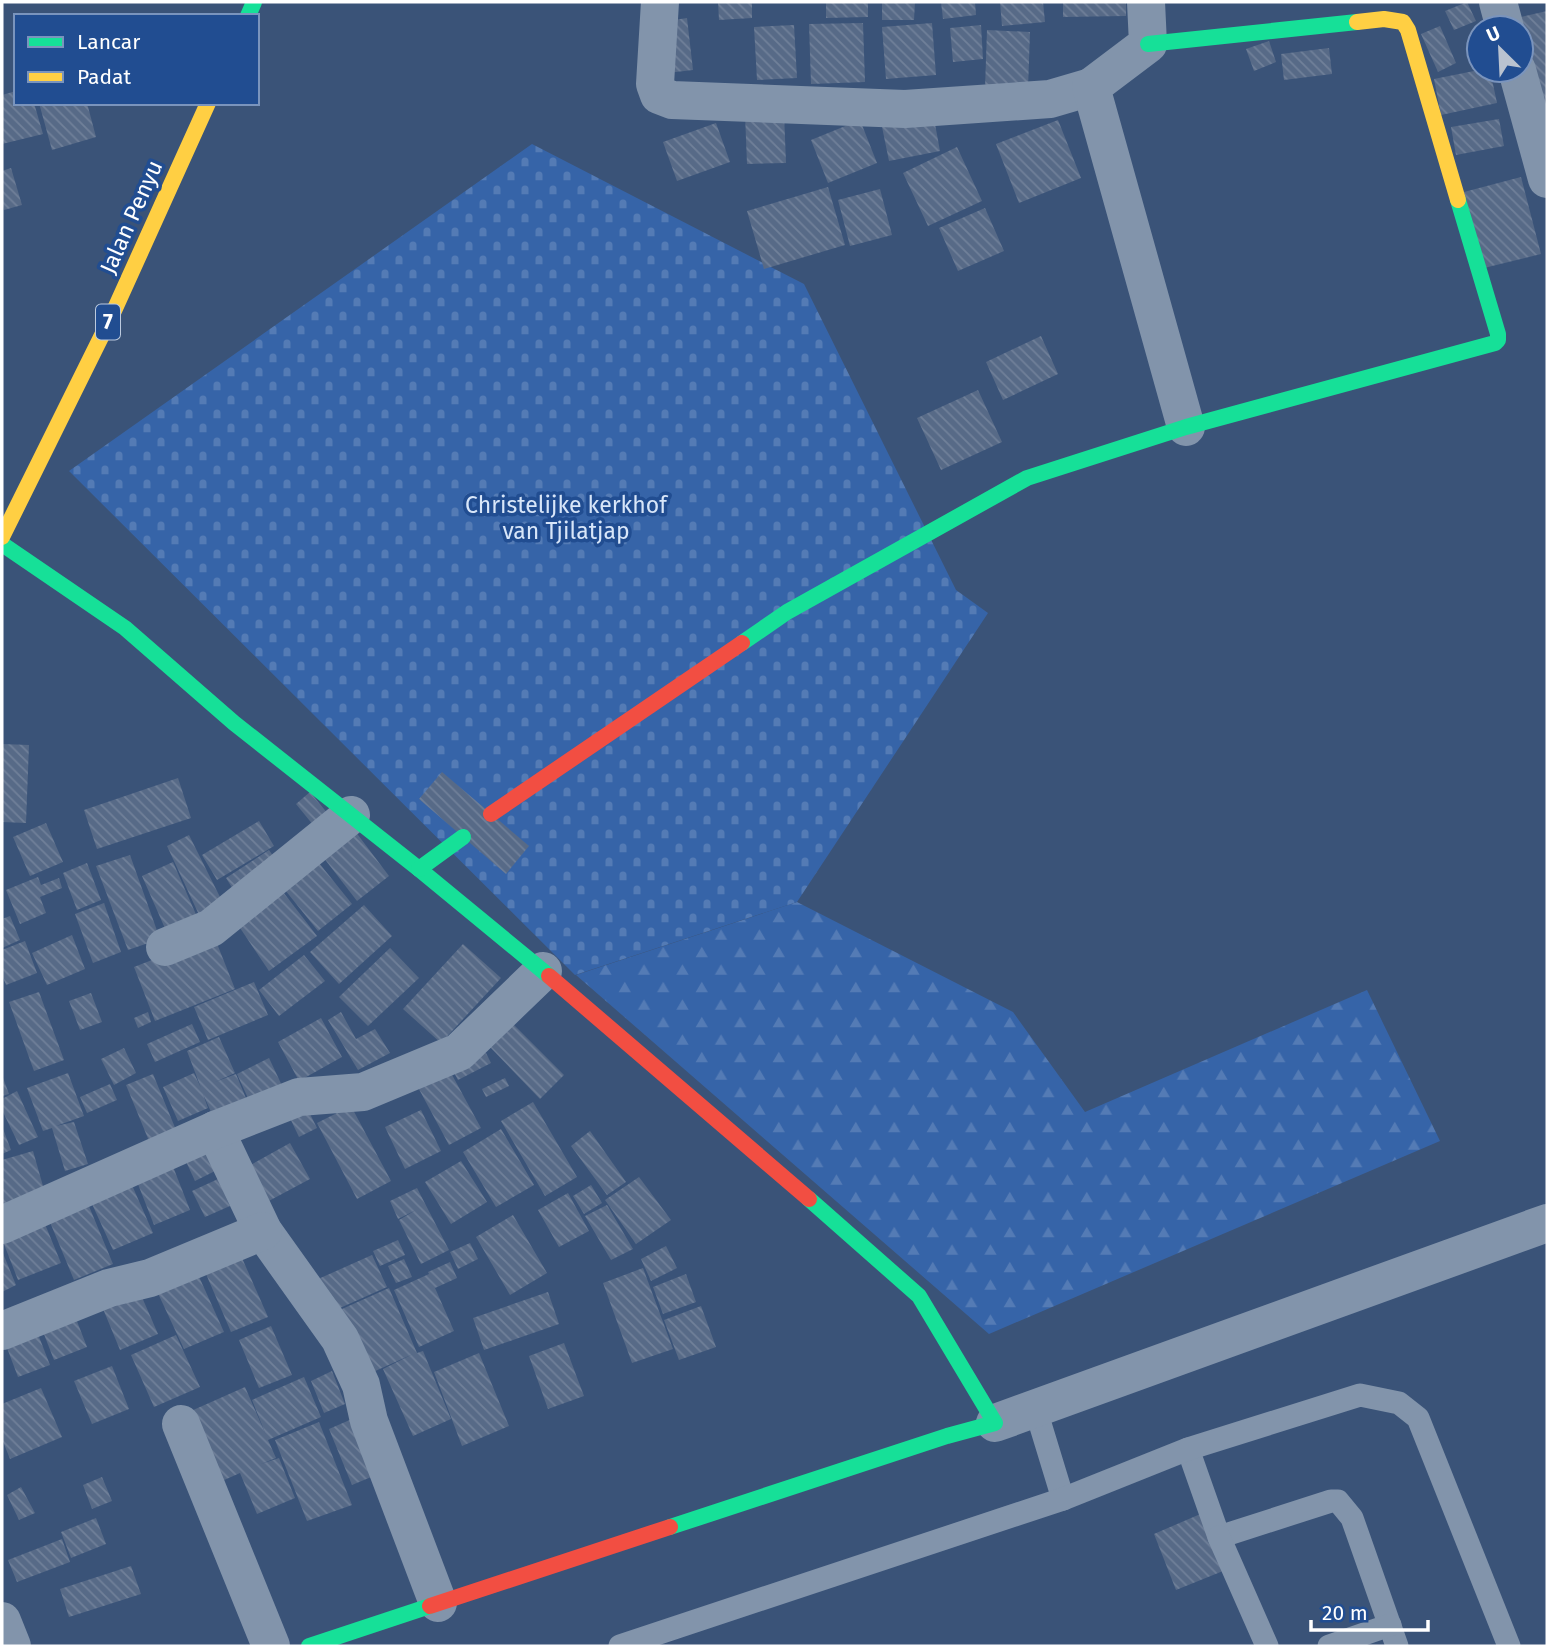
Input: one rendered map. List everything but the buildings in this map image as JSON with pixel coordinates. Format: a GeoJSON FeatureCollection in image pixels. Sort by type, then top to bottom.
{"type":"FeatureCollection","features":[{"type":"Feature","properties":{"kind":"main road"},"geometry":{"type":"LineString","coordinates":[[491,814],[787,612],[1027,478],[1186,426],[1499,340],[1434,114],[1408,30],[1403,22],[1384,19],[1148,44]]}},
{"type":"Feature","properties":{"kind":"main road","name":"Jalan Penyu"},"geometry":{"type":"LineString","coordinates":[[2,537],[113,313],[207,105]]}},
{"type":"Feature","properties":{"kind":"main road"},"geometry":{"type":"LineString","coordinates":[[2,544],[125,628],[234,723],[543,971],[851,1234],[919,1296],[995,1423],[947,1436],[309,1646]]}},
{"type":"Feature","properties":{"kind":"main road"},"geometry":{"type":"LineString","coordinates":[[419,869],[463,837]]}},
{"type":"Feature","properties":{"kind":"street"},"geometry":{"type":"LineString","coordinates":[[660,2],[655,84],[660,95],[672,100],[905,109],[1050,99],[1091,87],[1148,44],[1146,2]]}},
{"type":"Feature","properties":{"kind":"street"},"geometry":{"type":"LineString","coordinates":[[1521,84],[1547,179]]}},
{"type":"Feature","properties":{"kind":"street"},"geometry":{"type":"LineString","coordinates":[[1091,87],[1186,426]]}},
{"type":"Feature","properties":{"kind":"street"},"geometry":{"type":"LineString","coordinates":[[165,947],[211,928],[351,816]]}},
{"type":"Feature","properties":{"kind":"street"},"geometry":{"type":"LineString","coordinates":[[2,1225],[215,1130],[299,1097],[363,1092],[459,1052],[543,971]]}},
{"type":"Feature","properties":{"kind":"street"},"geometry":{"type":"LineString","coordinates":[[215,1130],[263,1231],[340,1339],[361,1385],[369,1421],[438,1602]]}},
{"type":"Feature","properties":{"kind":"street"},"geometry":{"type":"LineString","coordinates":[[995,1423],[1547,1223]]}},
{"type":"Feature","properties":{"kind":"street"},"geometry":{"type":"LineString","coordinates":[[2,1331],[109,1288],[150,1278],[263,1231]]}},
{"type":"Feature","properties":{"kind":"street"},"geometry":{"type":"LineString","coordinates":[[181,1424],[271,1646]]}},
{"type":"Feature","properties":{"kind":"street"},"geometry":{"type":"LineString","coordinates":[[2,1622],[12,1646]]}},
{"type":"Feature","properties":{"kind":"lane"},"geometry":{"type":"LineString","coordinates":[[620,1646],[1063,1499],[1188,1448],[1360,1395],[1399,1403],[1418,1419],[1509,1646]]}},
{"type":"Feature","properties":{"kind":"lane"},"geometry":{"type":"LineString","coordinates":[[1035,1407],[1063,1499]]}},
{"type":"Feature","properties":{"kind":"lane"},"geometry":{"type":"LineString","coordinates":[[1188,1448],[1219,1537],[1267,1646]]}},
{"type":"Feature","properties":{"kind":"lane"},"geometry":{"type":"LineString","coordinates":[[1219,1537],[1338,1501],[1352,1518],[1393,1635],[1329,1646]]}},
{"type":"Feature","properties":{"kind":"green space","name":"Christelijke kerkhof van Tjilatjap"},"geometry":{"type":"Polygon","coordinates":[[[532,144],[804,284],[956,590],[988,613],[797,902],[575,975],[69,471],[532,144]]]}},
{"type":"Feature","properties":{"kind":"green space"},"geometry":{"type":"Polygon","coordinates":[[[797,902],[1013,1012],[1085,1112],[1367,990],[1440,1141],[989,1334],[576,975],[797,902]]]}},
{"type":"Feature","properties":{"kind":"traffic: fast"},"geometry":{"type":"LineString","coordinates":[[249,14],[254,2]]}},
{"type":"Feature","properties":{"kind":"traffic: fast"},"geometry":{"type":"LineString","coordinates":[[1148,44],[1357,22]]}},
{"type":"Feature","properties":{"kind":"traffic: fast"},"geometry":{"type":"LineString","coordinates":[[742,643],[787,612],[1027,478],[1186,427],[1495,343],[1498,334],[1458,200]]}},
{"type":"Feature","properties":{"kind":"traffic: fast"},"geometry":{"type":"LineString","coordinates":[[2,544],[125,628],[234,723],[549,976]]}},
{"type":"Feature","properties":{"kind":"traffic: fast"},"geometry":{"type":"LineString","coordinates":[[419,869],[463,837]]}},
{"type":"Feature","properties":{"kind":"traffic: fast"},"geometry":{"type":"LineString","coordinates":[[670,1527],[947,1436],[995,1423],[919,1296],[809,1199]]}},
{"type":"Feature","properties":{"kind":"traffic: fast"},"geometry":{"type":"LineString","coordinates":[[309,1646],[430,1606]]}},
{"type":"Feature","properties":{"kind":"traffic: slow"},"geometry":{"type":"LineString","coordinates":[[1357,22],[1384,19],[1403,22],[1408,30],[1458,200]]}},
{"type":"Feature","properties":{"kind":"traffic: slow"},"geometry":{"type":"LineString","coordinates":[[2,537],[113,313],[207,105]]}},
{"type":"Feature","properties":{"kind":"traffic: jam"},"geometry":{"type":"LineString","coordinates":[[491,814],[742,643]]}},
{"type":"Feature","properties":{"kind":"traffic: jam"},"geometry":{"type":"LineString","coordinates":[[549,976],[809,1199]]}},
{"type":"Feature","properties":{"kind":"traffic: jam"},"geometry":{"type":"LineString","coordinates":[[430,1606],[670,1527]]}}]}
